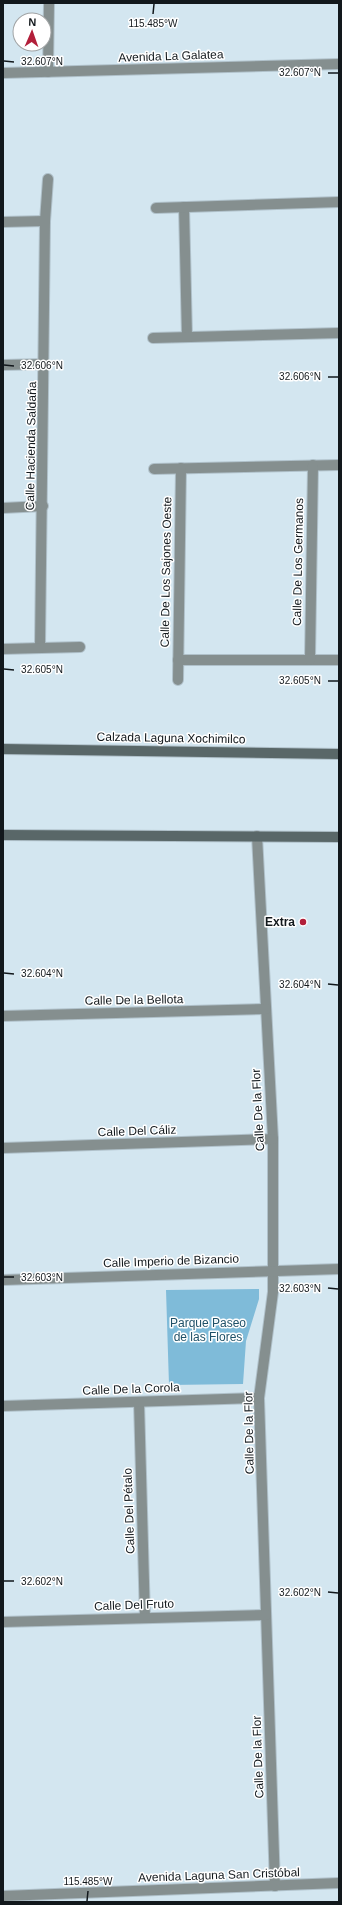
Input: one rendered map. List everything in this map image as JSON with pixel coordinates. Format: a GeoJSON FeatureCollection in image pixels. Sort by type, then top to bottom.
{"type":"FeatureCollection","features":[{"type":"Feature","properties":{"kind":"main road","name":"Calzada Laguna Xochimilco"},"geometry":{"type":"LineString","coordinates":[[3,749],[339,754]]}},
{"type":"Feature","properties":{"kind":"main road"},"geometry":{"type":"LineString","coordinates":[[3,835],[339,837]]}},
{"type":"Feature","properties":{"kind":"street"},"geometry":{"type":"LineString","coordinates":[[48,72],[49,3]]}},
{"type":"Feature","properties":{"kind":"street","name":"Avenida La Galatea"},"geometry":{"type":"LineString","coordinates":[[3,73],[339,64]]}},
{"type":"Feature","properties":{"kind":"street","name":"Calle Hacienda Saldaña"},"geometry":{"type":"LineString","coordinates":[[40,648],[46,221],[48,179]]}},
{"type":"Feature","properties":{"kind":"street"},"geometry":{"type":"LineString","coordinates":[[156,208],[339,202]]}},
{"type":"Feature","properties":{"kind":"street"},"geometry":{"type":"LineString","coordinates":[[184,207],[187,337]]}},
{"type":"Feature","properties":{"kind":"street"},"geometry":{"type":"LineString","coordinates":[[3,222],[46,221]]}},
{"type":"Feature","properties":{"kind":"street"},"geometry":{"type":"LineString","coordinates":[[153,338],[339,333]]}},
{"type":"Feature","properties":{"kind":"street"},"geometry":{"type":"LineString","coordinates":[[3,366],[45,364]]}},
{"type":"Feature","properties":{"kind":"street"},"geometry":{"type":"LineString","coordinates":[[154,469],[339,464]]}},
{"type":"Feature","properties":{"kind":"street","name":"Calle De Los Germanos"},"geometry":{"type":"LineString","coordinates":[[310,660],[312,465]]}},
{"type":"Feature","properties":{"kind":"street","name":"Calle De Los Sajones Oeste"},"geometry":{"type":"LineString","coordinates":[[181,468],[178,660],[339,660]]}},
{"type":"Feature","properties":{"kind":"street"},"geometry":{"type":"LineString","coordinates":[[3,508],[43,506]]}},
{"type":"Feature","properties":{"kind":"street"},"geometry":{"type":"LineString","coordinates":[[3,649],[80,647]]}},
{"type":"Feature","properties":{"kind":"street"},"geometry":{"type":"LineString","coordinates":[[178,660],[178,680]]}},
{"type":"Feature","properties":{"kind":"street","name":"Calle De la Flor"},"geometry":{"type":"LineString","coordinates":[[257,836],[273,1139],[273,1292],[259,1398],[275,1886]]}},
{"type":"Feature","properties":{"kind":"street","name":"Calle De la Bellota"},"geometry":{"type":"LineString","coordinates":[[3,1016],[266,1009]]}},
{"type":"Feature","properties":{"kind":"street","name":"Calle Del Cáliz"},"geometry":{"type":"LineString","coordinates":[[3,1148],[273,1139]]}},
{"type":"Feature","properties":{"kind":"street","name":"Calle Imperio de Bizancio"},"geometry":{"type":"LineString","coordinates":[[3,1280],[339,1269]]}},
{"type":"Feature","properties":{"kind":"street","name":"Calle De la Corola"},"geometry":{"type":"LineString","coordinates":[[3,1406],[259,1398]]}},
{"type":"Feature","properties":{"kind":"street","name":"Calle Del Pétalo"},"geometry":{"type":"LineString","coordinates":[[138,1402],[145,1618]]}},
{"type":"Feature","properties":{"kind":"street","name":"Calle Del Fruto"},"geometry":{"type":"LineString","coordinates":[[3,1622],[266,1615]]}},
{"type":"Feature","properties":{"kind":"street","name":"Avenida Laguna San Cristóbal"},"geometry":{"type":"LineString","coordinates":[[3,1896],[339,1883]]}},
{"type":"Feature","properties":{"kind":"green space","name":"Parque Paseo de las Flores"},"geometry":{"type":"Polygon","coordinates":[[[259,1289],[259,1299],[246,1341],[243,1384],[169,1385],[166,1290],[259,1289]]]}},
{"type":"Feature","properties":{"kind":"place","name":"Extra"},"geometry":{"type":"Point","coordinates":[303,922]}}]}
